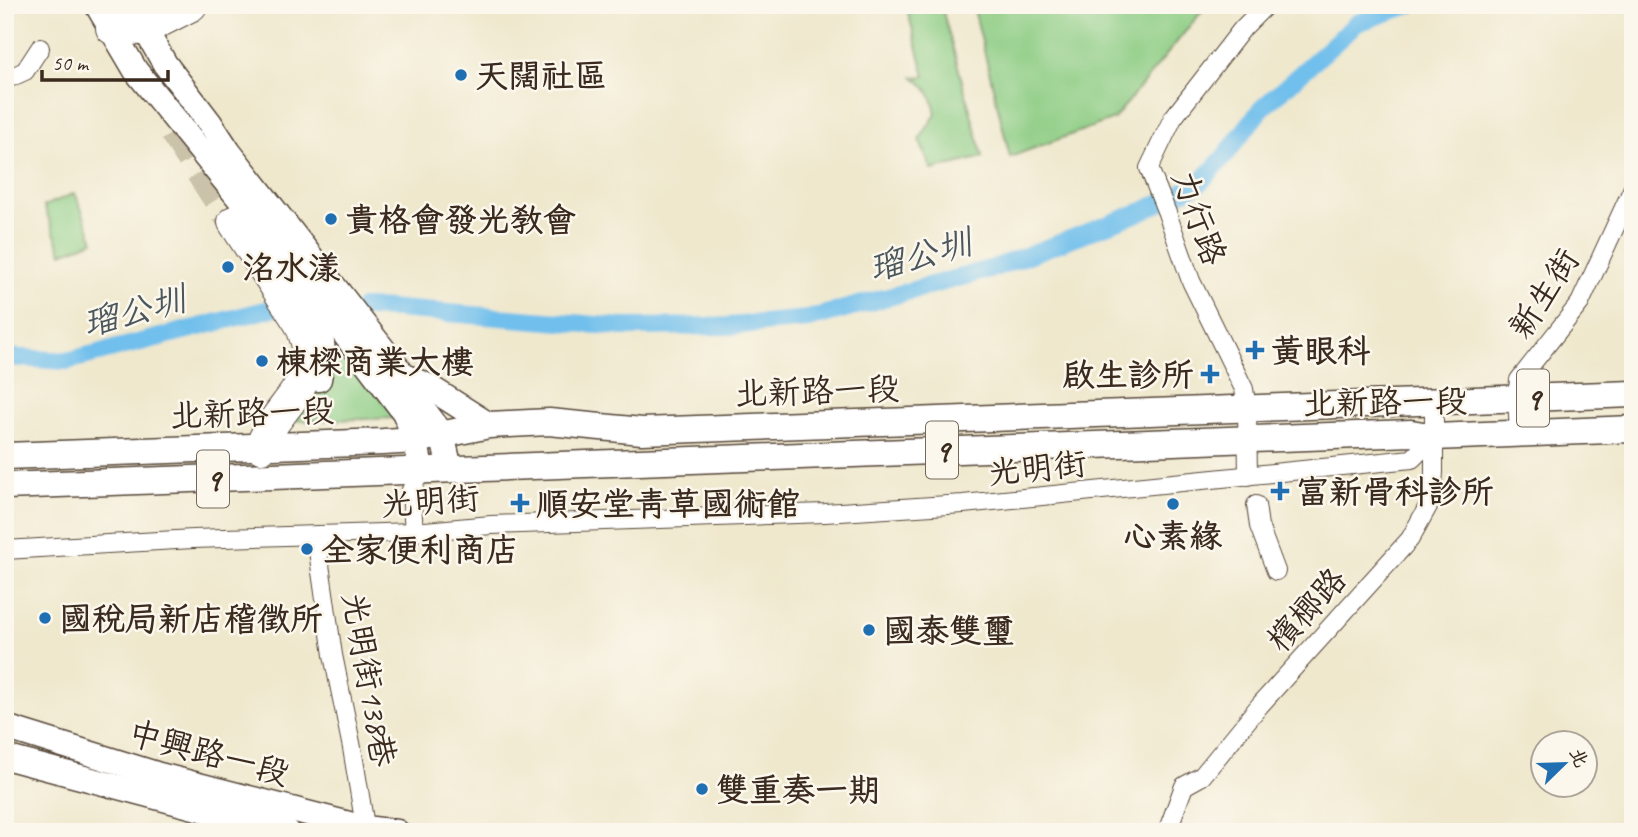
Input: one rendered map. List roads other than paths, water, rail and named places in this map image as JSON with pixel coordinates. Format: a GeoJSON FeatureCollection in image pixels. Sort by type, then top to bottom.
{"type":"FeatureCollection","features":[{"type":"Feature","properties":{"kind":"highway"},"geometry":{"type":"LineString","coordinates":[[127,13],[191,5]]}},
{"type":"Feature","properties":{"kind":"highway"},"geometry":{"type":"LineString","coordinates":[[234,222],[308,339],[306,380],[272,424],[261,447]]}},
{"type":"Feature","properties":{"kind":"main road"},"geometry":{"type":"LineString","coordinates":[[127,13],[136,71],[272,239],[404,412],[416,440],[421,471]]}},
{"type":"Feature","properties":{"kind":"main road"},"geometry":{"type":"LineString","coordinates":[[127,13],[211,123],[229,152],[404,376],[412,394],[442,434],[450,469]]}},
{"type":"Feature","properties":{"kind":"main road"},"geometry":{"type":"LineString","coordinates":[[261,447],[282,431],[308,401],[318,383],[324,342],[317,324],[284,274],[272,239]]}},
{"type":"Feature","properties":{"kind":"main road"},"geometry":{"type":"LineString","coordinates":[[404,376],[426,385],[489,425]]}},
{"type":"Feature","properties":{"kind":"main road","name":"北新路一段"},"geometry":{"type":"LineString","coordinates":[[5,456],[416,440],[489,425],[549,422],[642,431],[1633,394]]}},
{"type":"Feature","properties":{"kind":"main road","name":"北新路一段"},"geometry":{"type":"LineString","coordinates":[[5,486],[1411,433],[1434,437],[1633,429]]}},
{"type":"Feature","properties":{"kind":"main road","name":"中興路一段"},"geometry":{"type":"LineString","coordinates":[[5,727],[156,774],[365,830],[397,832]]}},
{"type":"Feature","properties":{"kind":"main road","name":"中興路一段"},"geometry":{"type":"LineString","coordinates":[[5,757],[288,832]]}},
{"type":"Feature","properties":{"kind":"street","name":"力行路"},"geometry":{"type":"LineString","coordinates":[[1248,476],[1244,389],[1194,288],[1149,168],[1173,118],[1243,28],[1266,5]]}},
{"type":"Feature","properties":{"kind":"street"},"geometry":{"type":"LineString","coordinates":[[5,80],[25,71],[40,48]]}},
{"type":"Feature","properties":{"kind":"street","name":"新生街"},"geometry":{"type":"LineString","coordinates":[[1519,433],[1519,380],[1580,303],[1633,188]]}},
{"type":"Feature","properties":{"kind":"street","name":"檳榔路"},"geometry":{"type":"LineString","coordinates":[[1167,832],[1184,786],[1202,776],[1260,705],[1410,539],[1432,499],[1434,402]]}},
{"type":"Feature","properties":{"kind":"street","name":"光明街"},"geometry":{"type":"LineString","coordinates":[[5,550],[193,539],[414,532],[491,525],[769,516],[963,504],[1412,459],[1434,437]]}},
{"type":"Feature","properties":{"kind":"street"},"geometry":{"type":"LineString","coordinates":[[414,532],[411,489],[421,471]]}},
{"type":"Feature","properties":{"kind":"street"},"geometry":{"type":"LineString","coordinates":[[1256,505],[1259,526],[1276,571]]}},
{"type":"Feature","properties":{"kind":"street","name":"光明街138巷"},"geometry":{"type":"LineString","coordinates":[[316,537],[333,655],[365,830]]}},
{"type":"Feature","properties":{"kind":"waterway","name":"瑠公圳"},"geometry":{"type":"LineString","coordinates":[[363,308],[623,327],[728,326],[808,319],[994,268],[1143,211],[1199,184],[1261,109],[1357,23],[1409,5]]}},
{"type":"Feature","properties":{"kind":"waterway","name":"瑠公圳"},"geometry":{"type":"LineString","coordinates":[[5,357],[67,361],[277,307]]}},
{"type":"Feature","properties":{"kind":"tunnel"},"geometry":{"type":"LineString","coordinates":[[175,131],[234,222]]}},
{"type":"Feature","properties":{"kind":"place","name":"天闊社區"},"geometry":{"type":"Point","coordinates":[461,75]}},
{"type":"Feature","properties":{"kind":"place","name":"貴格會發光教會"},"geometry":{"type":"Point","coordinates":[331,219]}},
{"type":"Feature","properties":{"kind":"place","name":"洺水漾"},"geometry":{"type":"Point","coordinates":[228,267]}},
{"type":"Feature","properties":{"kind":"place","name":"黃眼科"},"geometry":{"type":"Point","coordinates":[1255,350]}},
{"type":"Feature","properties":{"kind":"place","name":"棟樑商業大樓"},"geometry":{"type":"Point","coordinates":[262,361]}},
{"type":"Feature","properties":{"kind":"place","name":"啟生診所"},"geometry":{"type":"Point","coordinates":[1210,374]}},
{"type":"Feature","properties":{"kind":"place","name":"富新骨科診所"},"geometry":{"type":"Point","coordinates":[1280,491]}},
{"type":"Feature","properties":{"kind":"place","name":"順安堂青草國術館"},"geometry":{"type":"Point","coordinates":[520,503]}},
{"type":"Feature","properties":{"kind":"place","name":"心素緣"},"geometry":{"type":"Point","coordinates":[1173,504]}},
{"type":"Feature","properties":{"kind":"place","name":"全家便利商店"},"geometry":{"type":"Point","coordinates":[307,549]}},
{"type":"Feature","properties":{"kind":"place","name":"國稅局新店稽徵所"},"geometry":{"type":"Point","coordinates":[45,618]}},
{"type":"Feature","properties":{"kind":"place","name":"國泰雙璽"},"geometry":{"type":"Point","coordinates":[869,630]}},
{"type":"Feature","properties":{"kind":"place","name":"雙重奏一期"},"geometry":{"type":"Point","coordinates":[702,789]}}]}
